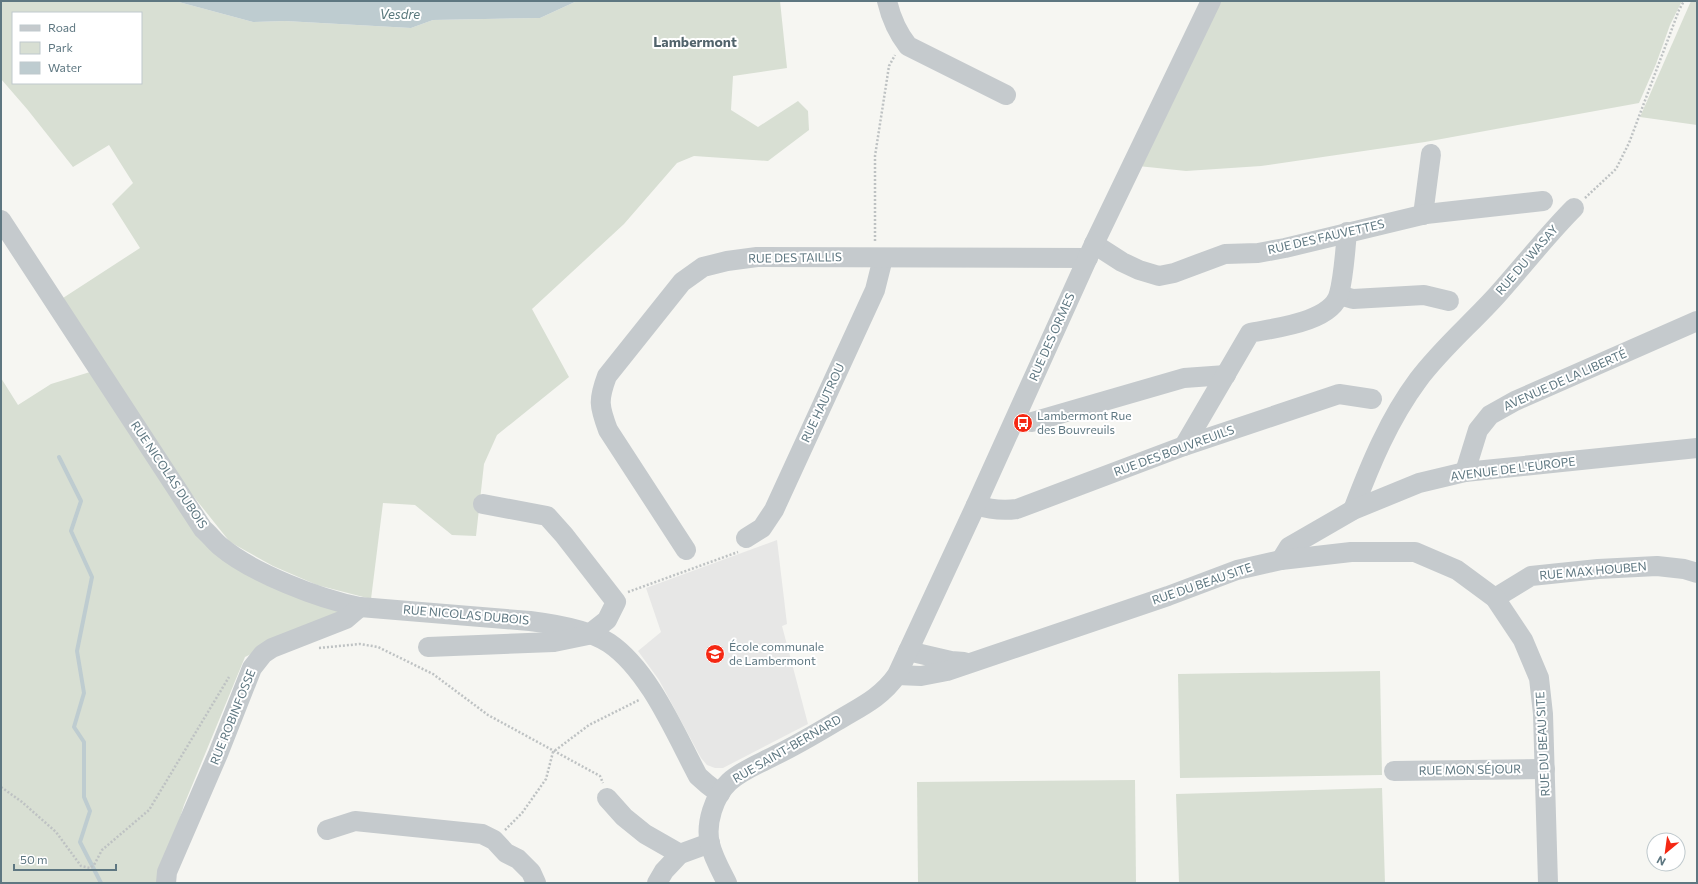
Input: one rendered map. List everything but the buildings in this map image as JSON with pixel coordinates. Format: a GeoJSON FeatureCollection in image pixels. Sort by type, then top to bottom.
{"type":"FeatureCollection","features":[{"type":"Feature","properties":{"kind":"street"},"geometry":{"type":"LineString","coordinates":[[888,1],[890,15],[899,35],[908,46],[1006,95]]}},
{"type":"Feature","properties":{"kind":"street","name":"RUE DES ORMES"},"geometry":{"type":"LineString","coordinates":[[897,675],[1091,251],[1211,1]]}},
{"type":"Feature","properties":{"kind":"street"},"geometry":{"type":"LineString","coordinates":[[1423,215],[1431,154]]}},
{"type":"Feature","properties":{"kind":"street","name":"RUE DES FAUVETTES"},"geometry":{"type":"LineString","coordinates":[[1091,251],[1139,270],[1159,276],[1225,254],[1258,253],[1285,248],[1423,215],[1543,202]]}},
{"type":"Feature","properties":{"kind":"street","name":"RUE DU WASAY"},"geometry":{"type":"LineString","coordinates":[[1353,510],[1370,465],[1389,426],[1418,380],[1516,274],[1556,226],[1574,208]]}},
{"type":"Feature","properties":{"kind":"street","name":"RUE NICOLAS DUBOIS"},"geometry":{"type":"LineString","coordinates":[[1,220],[203,529],[220,546],[238,559],[259,570],[311,593],[360,608],[556,624],[608,642],[623,654],[636,668],[653,692],[698,776],[720,794]]}},
{"type":"Feature","properties":{"kind":"street"},"geometry":{"type":"LineString","coordinates":[[1184,446],[1250,333],[1310,320],[1327,312],[1339,295],[1347,232]]}},
{"type":"Feature","properties":{"kind":"street","name":"RUE DES TAILLIS"},"geometry":{"type":"LineString","coordinates":[[686,550],[608,430],[601,412],[600,394],[607,376],[682,282],[703,267],[727,261],[757,257],[879,258],[1091,251]]}},
{"type":"Feature","properties":{"kind":"street","name":"RUE HAUTROU"},"geometry":{"type":"LineString","coordinates":[[746,538],[762,528],[774,510],[875,290],[879,258]]}},
{"type":"Feature","properties":{"kind":"street"},"geometry":{"type":"LineString","coordinates":[[1339,295],[1353,299],[1424,295],[1449,301]]}},
{"type":"Feature","properties":{"kind":"street","name":"AVENUE DE LA LIBERTÉ"},"geometry":{"type":"LineString","coordinates":[[1465,472],[1478,430],[1490,415],[1515,401],[1697,321]]}},
{"type":"Feature","properties":{"kind":"street"},"geometry":{"type":"LineString","coordinates":[[1032,422],[1184,378],[1226,375]]}},
{"type":"Feature","properties":{"kind":"street","name":"RUE DES BOUVREUILS"},"geometry":{"type":"LineString","coordinates":[[976,505],[992,510],[1004,511],[1017,509],[1184,446],[1339,394],[1372,399]]}},
{"type":"Feature","properties":{"kind":"street","name":"AVENUE DE L'EUROPE"},"geometry":{"type":"LineString","coordinates":[[1281,560],[1289,547],[1353,510],[1419,483],[1465,472],[1697,448]]}},
{"type":"Feature","properties":{"kind":"street"},"geometry":{"type":"LineString","coordinates":[[483,504],[547,516],[564,535],[616,602]]}},
{"type":"Feature","properties":{"kind":"street","name":"RUE DU BEAU SITE"},"geometry":{"type":"LineString","coordinates":[[897,675],[921,676],[947,671],[1168,596],[1237,570],[1281,560],[1351,552],[1415,552],[1457,570],[1495,598],[1523,640],[1539,678],[1543,714],[1546,769],[1548,883]]}},
{"type":"Feature","properties":{"kind":"street","name":"RUE MAX HOUBEN"},"geometry":{"type":"LineString","coordinates":[[1495,598],[1531,576],[1598,569],[1657,566],[1684,569],[1697,573]]}},
{"type":"Feature","properties":{"kind":"street","name":"RUE NICOLAS DUBOIS"},"geometry":{"type":"LineString","coordinates":[[428,647],[554,642],[588,635],[607,620],[616,602]]}},
{"type":"Feature","properties":{"kind":"street","name":"RUE ROBINFOSSE"},"geometry":{"type":"LineString","coordinates":[[166,883],[167,872],[218,754],[252,668],[257,660],[272,648],[346,619],[360,608]]}},
{"type":"Feature","properties":{"kind":"street","name":"RUE DU BEAU SITE"},"geometry":{"type":"LineString","coordinates":[[908,651],[951,661],[968,663]]}},
{"type":"Feature","properties":{"kind":"street","name":"RUE SAINT-BERNARD"},"geometry":{"type":"LineString","coordinates":[[727,883],[710,844],[710,822],[714,806],[720,794],[729,783],[740,774],[801,743],[871,701],[888,688],[897,675]]}},
{"type":"Feature","properties":{"kind":"street","name":"RUE MON SÉJOUR"},"geometry":{"type":"LineString","coordinates":[[1394,771],[1546,769]]}},
{"type":"Feature","properties":{"kind":"street"},"geometry":{"type":"LineString","coordinates":[[607,798],[624,816],[645,834],[680,854]]}},
{"type":"Feature","properties":{"kind":"street"},"geometry":{"type":"LineString","coordinates":[[327,830],[355,821],[482,834],[494,840],[506,853],[518,859],[531,872],[536,883]]}},
{"type":"Feature","properties":{"kind":"street"},"geometry":{"type":"LineString","coordinates":[[657,883],[664,872],[680,854],[710,844]]}},
{"type":"Feature","properties":{"kind":"path"},"geometry":{"type":"LineString","coordinates":[[1574,208],[1616,169],[1629,143],[1679,10],[1684,1]]}},
{"type":"Feature","properties":{"kind":"path"},"geometry":{"type":"LineString","coordinates":[[879,258],[875,156],[889,66],[902,39]]}},
{"type":"Feature","properties":{"kind":"path"},"geometry":{"type":"LineString","coordinates":[[616,602],[623,593],[743,550],[746,538]]}},
{"type":"Feature","properties":{"kind":"path"},"geometry":{"type":"LineString","coordinates":[[317,649],[360,644],[378,647],[433,674],[488,714],[553,752],[600,776],[606,789],[607,798]]}},
{"type":"Feature","properties":{"kind":"path"},"geometry":{"type":"LineString","coordinates":[[1,787],[22,802],[56,832],[81,866],[90,868],[94,865],[102,850],[149,810],[232,672]]}},
{"type":"Feature","properties":{"kind":"path"},"geometry":{"type":"LineString","coordinates":[[494,840],[522,813],[546,779],[553,752],[589,725],[653,692]]}},
{"type":"Feature","properties":{"kind":"shaded area","name":"École communale de Lambermont"},"geometry":{"type":"Polygon","coordinates":[[[777,540],[787,624],[782,626],[808,724],[723,768],[715,768],[707,765],[701,758],[659,680],[638,651],[661,632],[646,588],[777,540]]]}},
{"type":"Feature","properties":{"kind":"green space"},"geometry":{"type":"Polygon","coordinates":[[[1,1],[175,1],[253,22],[285,21],[411,28],[433,20],[540,18],[577,1],[780,1],[787,68],[733,76],[731,110],[758,127],[798,101],[808,111],[809,130],[768,161],[694,156],[677,163],[624,224],[532,309],[569,377],[497,435],[484,464],[476,536],[452,535],[415,505],[383,503],[371,599],[317,585],[273,566],[230,542],[186,487],[63,298],[140,248],[112,204],[133,183],[109,145],[73,167],[1,79],[1,1]]]}},
{"type":"Feature","properties":{"kind":"green space"},"geometry":{"type":"Polygon","coordinates":[[[1218,1],[1682,1],[1670,25],[1656,64],[1639,103],[1425,142],[1261,166],[1186,171],[1138,166],[1218,1]]]}},
{"type":"Feature","properties":{"kind":"green space"},"geometry":{"type":"Polygon","coordinates":[[[1691,1],[1697,1],[1697,125],[1640,117],[1691,1]]]}},
{"type":"Feature","properties":{"kind":"green space"},"geometry":{"type":"Polygon","coordinates":[[[90,372],[202,540],[340,612],[245,657],[184,805],[161,878],[162,883],[1,883],[1,378],[18,405],[51,384],[90,372]]]}},
{"type":"Feature","properties":{"kind":"green space"},"geometry":{"type":"Polygon","coordinates":[[[1380,671],[1382,775],[1180,778],[1178,674],[1380,671]]]}},
{"type":"Feature","properties":{"kind":"green space"},"geometry":{"type":"Polygon","coordinates":[[[1135,780],[1136,883],[918,883],[917,782],[1135,780]]]}},
{"type":"Feature","properties":{"kind":"green space"},"geometry":{"type":"Polygon","coordinates":[[[1382,788],[1385,883],[1179,883],[1176,794],[1382,788]]]}},
{"type":"Feature","properties":{"kind":"water","name":"Vesdre"},"geometry":{"type":"Polygon","coordinates":[[[175,1],[577,1],[540,18],[433,20],[411,28],[285,21],[253,22],[175,1]]]}},
{"type":"Feature","properties":{"kind":"waterway"},"geometry":{"type":"LineString","coordinates":[[59,457],[81,501],[71,531],[92,577],[77,651],[84,693],[74,727],[84,742],[84,797],[90,811],[80,842],[101,883]]}},
{"type":"Feature","properties":{"kind":"place","name":"Lambermont Rue des Bouvreuils"},"geometry":{"type":"Point","coordinates":[1023,423]}},
{"type":"Feature","properties":{"kind":"place","name":"École communale de Lambermont"},"geometry":{"type":"Point","coordinates":[715,654]}},
{"type":"Feature","properties":{"kind":"district","name":"Lambermont"},"geometry":{"type":"Point","coordinates":[695,42]}}]}
